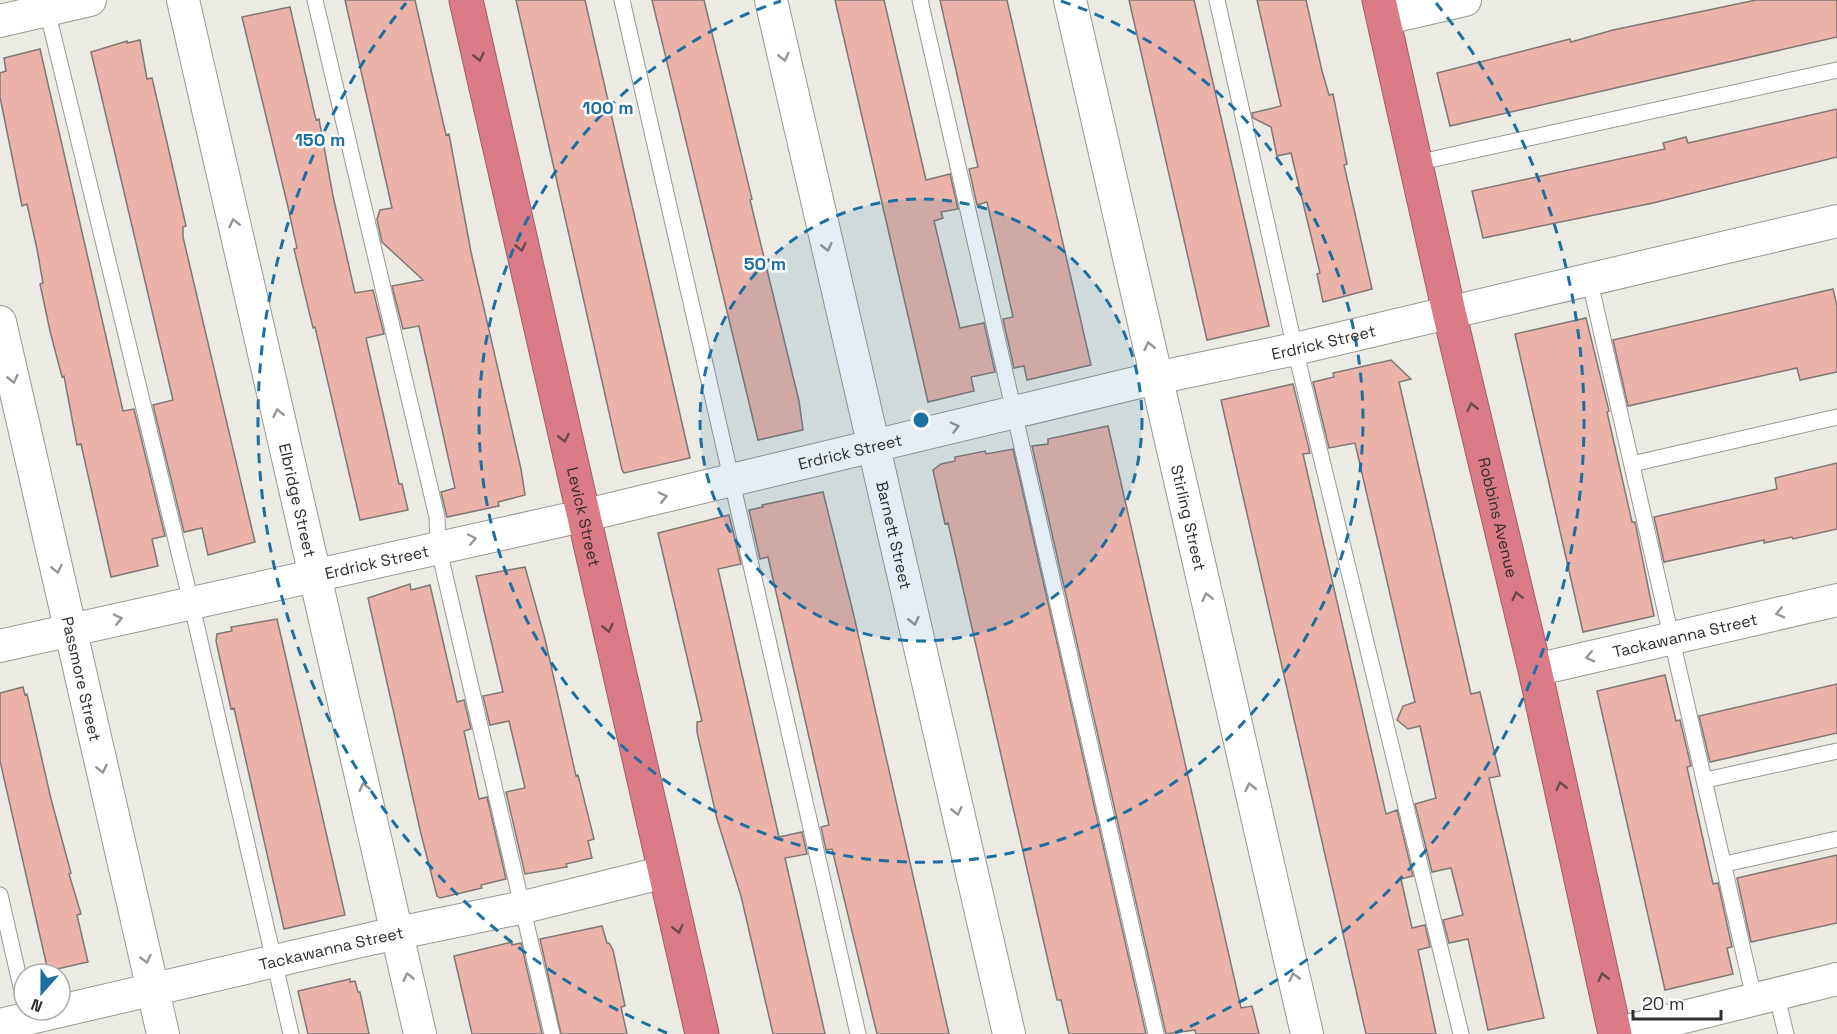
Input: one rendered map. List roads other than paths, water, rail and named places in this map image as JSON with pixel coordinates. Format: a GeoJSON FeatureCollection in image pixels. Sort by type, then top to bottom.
{"type":"FeatureCollection","features":[{"type":"Feature","properties":{"kind":"highway","name":"Levick Street"},"geometry":{"type":"LineString","coordinates":[[466,0],[702,1034]]}},
{"type":"Feature","properties":{"kind":"highway","name":"Robbins Avenue"},"geometry":{"type":"LineString","coordinates":[[1381,9],[1449,312],[1535,670],[1615,1034]]}},
{"type":"Feature","properties":{"kind":"street"},"geometry":{"type":"LineString","coordinates":[[0,21],[90,0]]}},
{"type":"Feature","properties":{"kind":"street","name":"Elbridge Street"},"geometry":{"type":"LineString","coordinates":[[183,0],[420,1034]]}},
{"type":"Feature","properties":{"kind":"street","name":"Barnett Street"},"geometry":{"type":"LineString","coordinates":[[771,0],[1008,1034]]}},
{"type":"Feature","properties":{"kind":"street","name":"Stirling Street"},"geometry":{"type":"LineString","coordinates":[[1070,0],[1307,1034]]}},
{"type":"Feature","properties":{"kind":"street"},"geometry":{"type":"LineString","coordinates":[[1381,9],[1465,0]]}},
{"type":"Feature","properties":{"kind":"street","name":"Erdrick Street"},"geometry":{"type":"LineString","coordinates":[[0,646],[438,546],[582,516],[1156,378],[1295,349],[1837,221]]}},
{"type":"Feature","properties":{"kind":"street","name":"Passmore Street"},"geometry":{"type":"LineString","coordinates":[[0,322],[163,1034]]}},
{"type":"Feature","properties":{"kind":"street","name":"Tackawanna Street"},"geometry":{"type":"LineString","coordinates":[[1535,670],[1837,600]]}},
{"type":"Feature","properties":{"kind":"street","name":"Tackawanna Street"},"geometry":{"type":"LineString","coordinates":[[72,1006],[398,932],[524,907],[665,872]]}},
{"type":"Feature","properties":{"kind":"street"},"geometry":{"type":"LineString","coordinates":[[1615,1034],[1837,979]]}},
{"type":"Feature","properties":{"kind":"lane"},"geometry":{"type":"LineString","coordinates":[[315,0],[437,517],[438,546],[552,1034]]}},
{"type":"Feature","properties":{"kind":"lane"},"geometry":{"type":"LineString","coordinates":[[622,0],[858,1034]]}},
{"type":"Feature","properties":{"kind":"lane"},"geometry":{"type":"LineString","coordinates":[[920,0],[1155,1034]]}},
{"type":"Feature","properties":{"kind":"lane"},"geometry":{"type":"LineString","coordinates":[[1217,0],[1295,349],[1461,1034]]}},
{"type":"Feature","properties":{"kind":"lane"},"geometry":{"type":"LineString","coordinates":[[47,10],[192,602],[291,1034]]}},
{"type":"Feature","properties":{"kind":"lane"},"geometry":{"type":"LineString","coordinates":[[1416,164],[1837,70]]}},
{"type":"Feature","properties":{"kind":"lane"},"geometry":{"type":"LineString","coordinates":[[1589,278],[1725,864],[1765,995],[1786,1034]]}},
{"type":"Feature","properties":{"kind":"lane"},"geometry":{"type":"LineString","coordinates":[[1632,465],[1837,417]]}},
{"type":"Feature","properties":{"kind":"lane"},"geometry":{"type":"LineString","coordinates":[[1706,780],[1837,751]]}},
{"type":"Feature","properties":{"kind":"lane"},"geometry":{"type":"LineString","coordinates":[[1725,864],[1837,839]]}},
{"type":"Feature","properties":{"kind":"lane"},"geometry":{"type":"LineString","coordinates":[[0,895],[12,962]]}}]}
